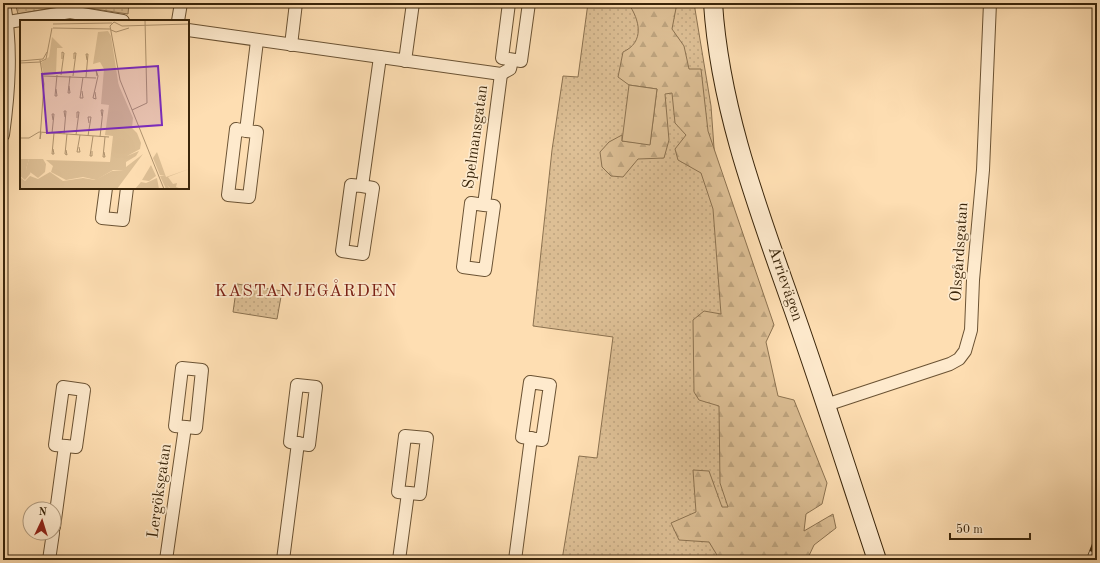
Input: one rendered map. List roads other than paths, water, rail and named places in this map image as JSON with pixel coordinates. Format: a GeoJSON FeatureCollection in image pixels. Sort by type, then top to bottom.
{"type":"FeatureCollection","features":[{"type":"Feature","properties":{"kind":"main road","name":"Arrievägen"},"geometry":{"type":"LineString","coordinates":[[713,3],[715,36],[729,113],[752,189],[877,560]]}},
{"type":"Feature","properties":{"kind":"street"},"geometry":{"type":"LineString","coordinates":[[3,135],[10,62],[8,22],[4,3]]}},
{"type":"Feature","properties":{"kind":"street"},"geometry":{"type":"LineString","coordinates":[[178,20],[180,3]]}},
{"type":"Feature","properties":{"kind":"street"},"geometry":{"type":"LineString","coordinates":[[291,45],[296,3]]}},
{"type":"Feature","properties":{"kind":"street"},"geometry":{"type":"LineString","coordinates":[[405,61],[413,3]]}},
{"type":"Feature","properties":{"kind":"street"},"geometry":{"type":"LineString","coordinates":[[509,3],[502,58],[512,60]]}},
{"type":"Feature","properties":{"kind":"street","name":"Spelmansgatan"},"geometry":{"type":"LineString","coordinates":[[189,30],[257,41],[501,74],[510,70],[512,60],[521,61],[529,3]]}},
{"type":"Feature","properties":{"kind":"street","name":"Olsgårdsgatan"},"geometry":{"type":"LineString","coordinates":[[826,405],[950,364],[959,359],[965,351],[971,330],[973,280],[983,170],[990,3]]}},
{"type":"Feature","properties":{"kind":"street"},"geometry":{"type":"LineString","coordinates":[[20,20],[70,12],[117,20]]}},
{"type":"Feature","properties":{"kind":"street"},"geometry":{"type":"LineString","coordinates":[[8,22],[20,20]]}},
{"type":"Feature","properties":{"kind":"street"},"geometry":{"type":"LineString","coordinates":[[246,131],[257,41]]}},
{"type":"Feature","properties":{"kind":"street"},"geometry":{"type":"LineString","coordinates":[[362,186],[380,58]]}},
{"type":"Feature","properties":{"kind":"street","name":"Spelmansgatan"},"geometry":{"type":"LineString","coordinates":[[484,205],[501,74]]}},
{"type":"Feature","properties":{"kind":"street"},"geometry":{"type":"LineString","coordinates":[[236,129],[246,131],[256,132],[248,198],[228,195],[236,129]]}},
{"type":"Feature","properties":{"kind":"street"},"geometry":{"type":"LineString","coordinates":[[351,185],[362,186],[373,188],[363,254],[342,251],[351,185]]}},
{"type":"Feature","properties":{"kind":"street"},"geometry":{"type":"LineString","coordinates":[[106,189],[102,218],[123,220],[127,189]]}},
{"type":"Feature","properties":{"kind":"street","name":"Spelmansgatan"},"geometry":{"type":"LineString","coordinates":[[471,203],[484,205],[494,206],[485,270],[463,267],[471,203]]}},
{"type":"Feature","properties":{"kind":"street","name":"Lergöksgatan"},"geometry":{"type":"LineString","coordinates":[[182,368],[202,370],[196,428],[185,427],[175,426],[182,368]]}},
{"type":"Feature","properties":{"kind":"street"},"geometry":{"type":"LineString","coordinates":[[530,382],[550,385],[542,440],[531,438],[522,437],[530,382]]}},
{"type":"Feature","properties":{"kind":"street"},"geometry":{"type":"LineString","coordinates":[[297,385],[316,387],[309,445],[298,443],[290,442],[297,385]]}},
{"type":"Feature","properties":{"kind":"street"},"geometry":{"type":"LineString","coordinates":[[63,387],[84,390],[76,447],[65,446],[56,445],[63,387]]}},
{"type":"Feature","properties":{"kind":"street","name":"Lergöksgatan"},"geometry":{"type":"LineString","coordinates":[[166,560],[185,427]]}},
{"type":"Feature","properties":{"kind":"street"},"geometry":{"type":"LineString","coordinates":[[405,436],[427,438],[420,494],[408,493],[398,492],[405,436]]}},
{"type":"Feature","properties":{"kind":"street"},"geometry":{"type":"LineString","coordinates":[[515,560],[531,438]]}},
{"type":"Feature","properties":{"kind":"street"},"geometry":{"type":"LineString","coordinates":[[283,560],[298,443]]}},
{"type":"Feature","properties":{"kind":"street"},"geometry":{"type":"LineString","coordinates":[[58,501],[65,446]]}},
{"type":"Feature","properties":{"kind":"street"},"geometry":{"type":"LineString","coordinates":[[399,560],[408,493]]}},
{"type":"Feature","properties":{"kind":"street"},"geometry":{"type":"LineString","coordinates":[[50,560],[52,541]]}},
{"type":"Feature","properties":{"kind":"railway"},"geometry":{"type":"LineString","coordinates":[[1088,560],[1097,537]]}},
{"type":"Feature","properties":{"kind":"district","name":"KASTANJEGÅRDEN"},"geometry":{"type":"Point","coordinates":[306,291]}}]}
